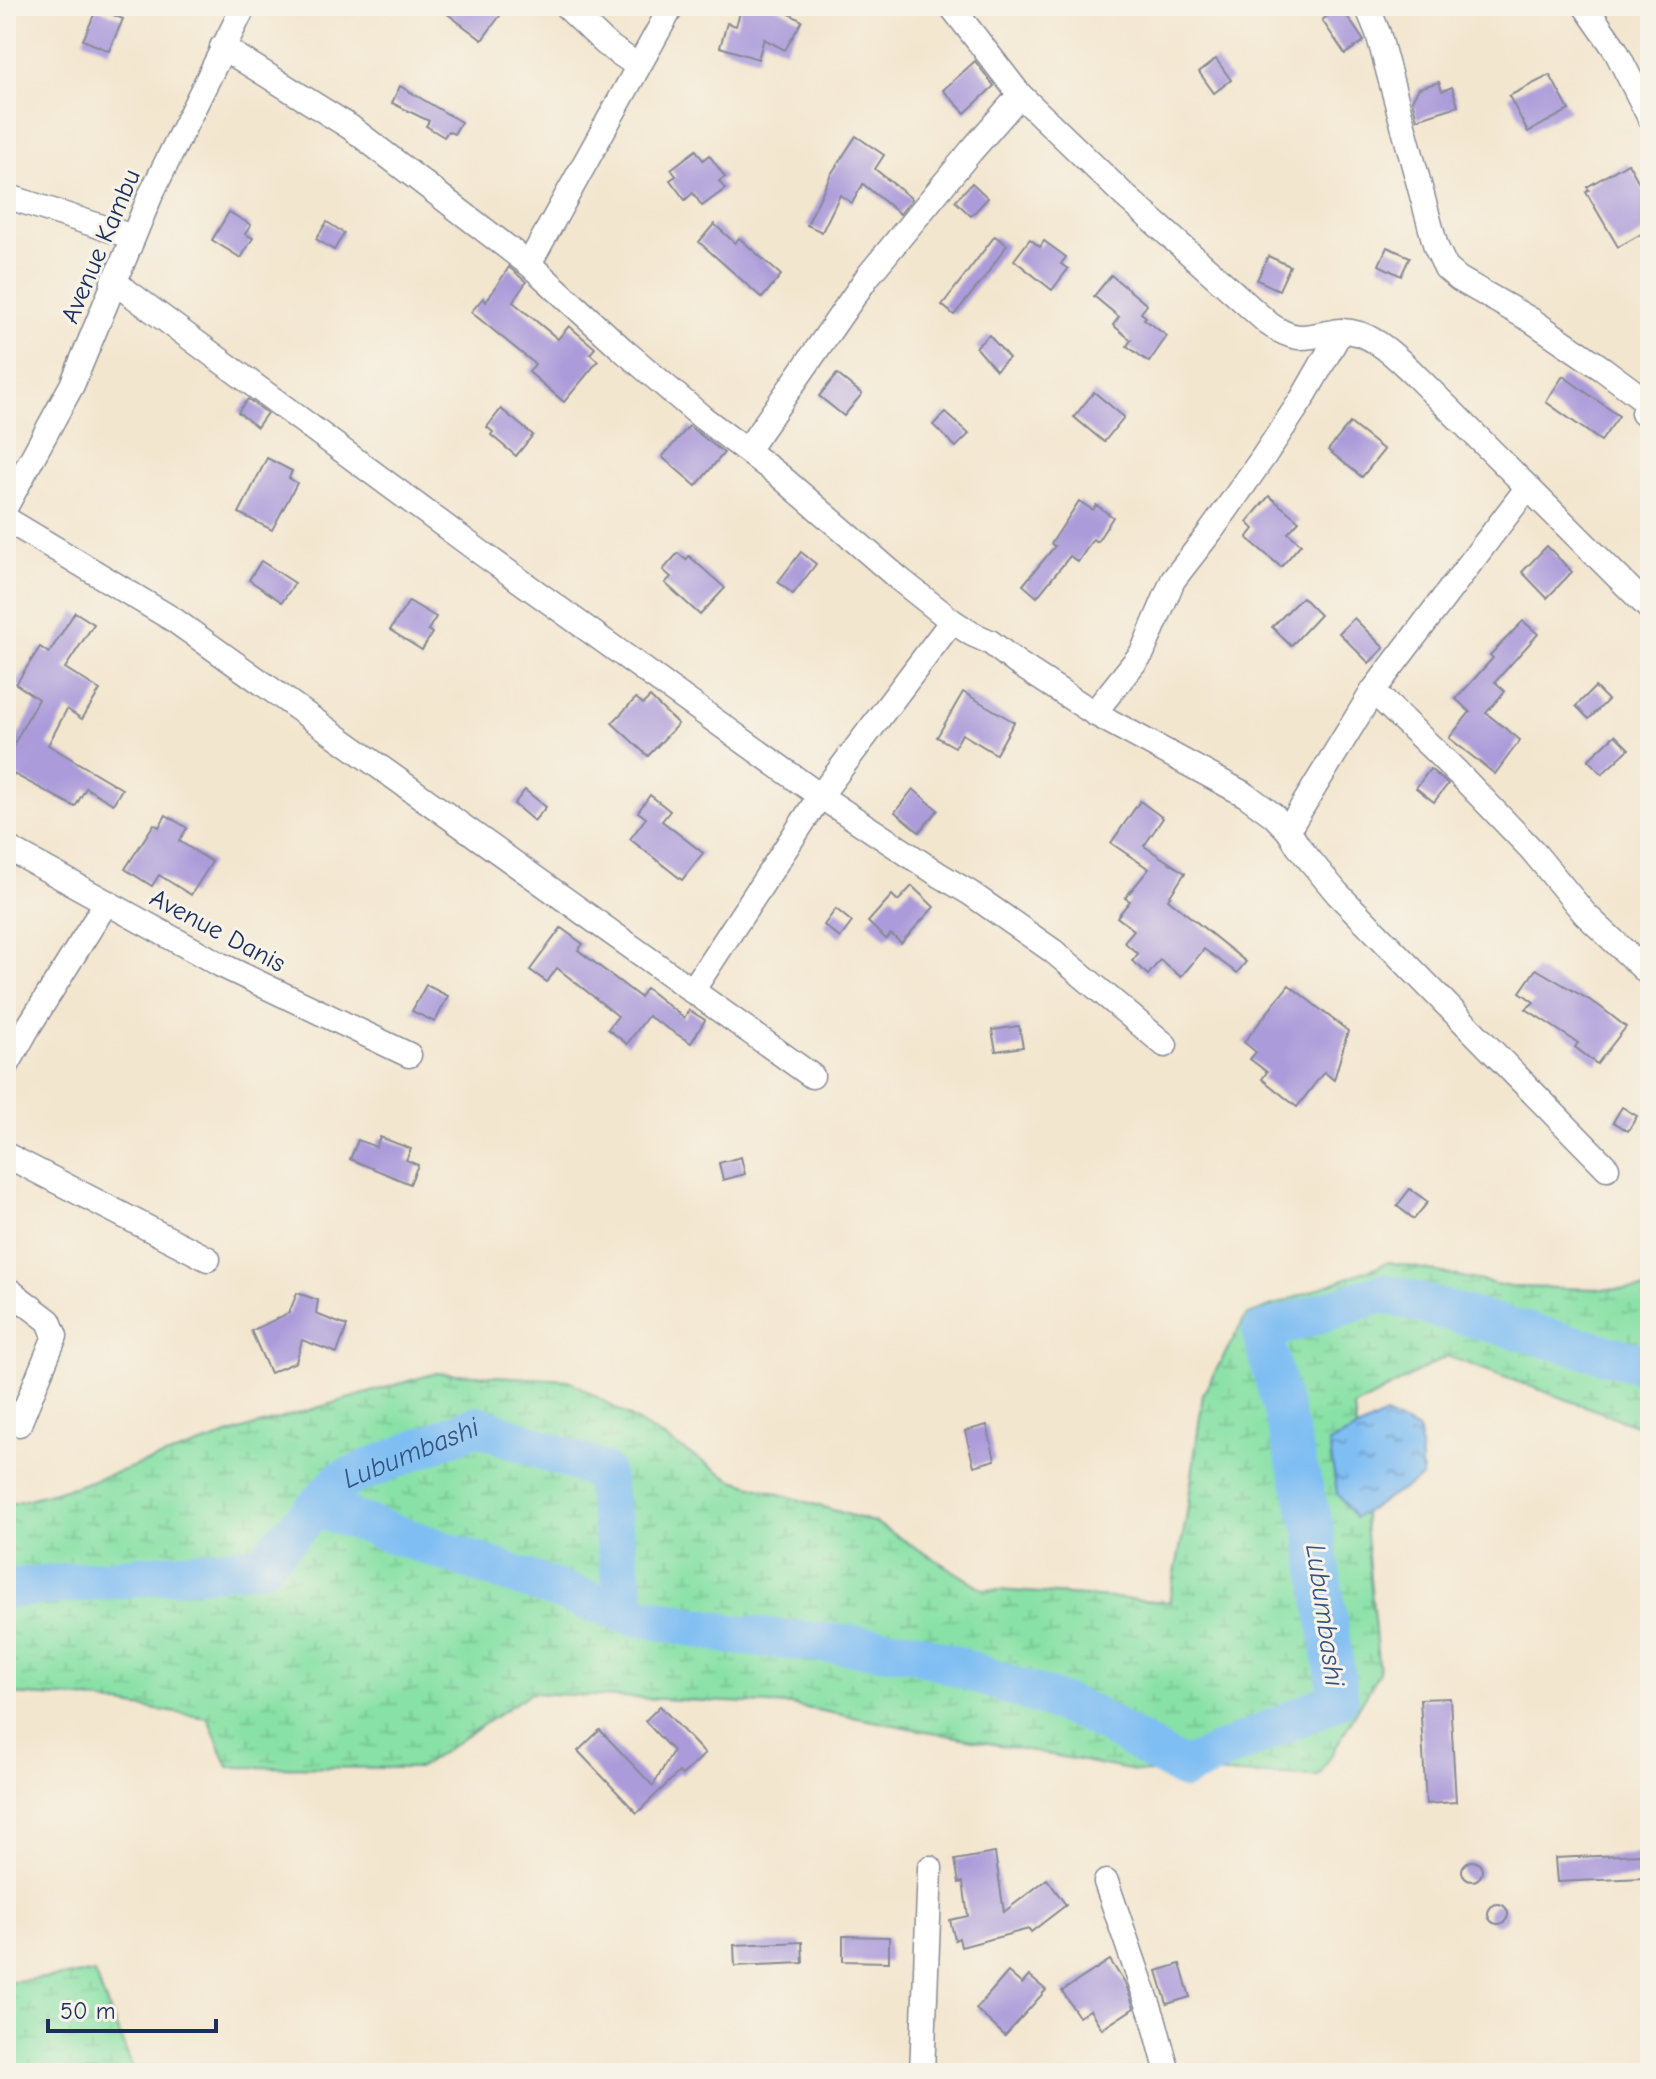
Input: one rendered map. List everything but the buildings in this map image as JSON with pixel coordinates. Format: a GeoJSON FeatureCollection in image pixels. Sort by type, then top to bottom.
{"type":"FeatureCollection","features":[{"type":"Feature","properties":{"kind":"street","name":"Avenue Kambu"},"geometry":{"type":"LineString","coordinates":[[6,506],[72,385],[151,194],[244,6]]}},
{"type":"Feature","properties":{"kind":"street"},"geometry":{"type":"LineString","coordinates":[[566,6],[606,44],[638,66]]}},
{"type":"Feature","properties":{"kind":"street"},"geometry":{"type":"LineString","coordinates":[[529,264],[672,6]]}},
{"type":"Feature","properties":{"kind":"street"},"geometry":{"type":"LineString","coordinates":[[951,6],[1020,95],[1125,196],[1269,324],[1294,338],[1341,331],[1358,334],[1394,355],[1650,609]]}},
{"type":"Feature","properties":{"kind":"street"},"geometry":{"type":"LineString","coordinates":[[1367,6],[1378,33],[1436,247],[1446,268],[1459,279],[1531,320],[1620,381],[1646,401],[1643,413]]}},
{"type":"Feature","properties":{"kind":"street"},"geometry":{"type":"LineString","coordinates":[[1597,10],[1650,118]]}},
{"type":"Feature","properties":{"kind":"street"},"geometry":{"type":"LineString","coordinates":[[222,47],[350,127],[529,264],[703,418],[747,450],[952,621],[990,642],[1094,713],[1246,795],[1273,815],[1337,893],[1607,1168]]}},
{"type":"Feature","properties":{"kind":"street"},"geometry":{"type":"LineString","coordinates":[[747,450],[868,276],[1020,95]]}},
{"type":"Feature","properties":{"kind":"street"},"geometry":{"type":"LineString","coordinates":[[6,196],[133,237]]}},
{"type":"Feature","properties":{"kind":"street"},"geometry":{"type":"LineString","coordinates":[[113,281],[493,561],[820,796],[1053,951],[1165,1045]]}},
{"type":"Feature","properties":{"kind":"street"},"geometry":{"type":"LineString","coordinates":[[1094,713],[1142,653],[1173,580],[1262,459],[1302,399],[1341,331]]}},
{"type":"Feature","properties":{"kind":"street"},"geometry":{"type":"LineString","coordinates":[[1288,830],[1373,691],[1528,487]]}},
{"type":"Feature","properties":{"kind":"street"},"geometry":{"type":"LineString","coordinates":[[6,519],[174,620],[812,1076]]}},
{"type":"Feature","properties":{"kind":"street"},"geometry":{"type":"LineString","coordinates":[[692,991],[820,796],[952,621]]}},
{"type":"Feature","properties":{"kind":"street"},"geometry":{"type":"LineString","coordinates":[[1373,691],[1532,850],[1585,914],[1650,975]]}},
{"type":"Feature","properties":{"kind":"street","name":"Avenue Danis"},"geometry":{"type":"LineString","coordinates":[[6,847],[221,965],[409,1055]]}},
{"type":"Feature","properties":{"kind":"street"},"geometry":{"type":"LineString","coordinates":[[6,1067],[106,903]]}},
{"type":"Feature","properties":{"kind":"street"},"geometry":{"type":"LineString","coordinates":[[6,1155],[208,1259]]}},
{"type":"Feature","properties":{"kind":"street"},"geometry":{"type":"LineString","coordinates":[[6,1288],[49,1321],[55,1336],[19,1424]]}},
{"type":"Feature","properties":{"kind":"street"},"geometry":{"type":"LineString","coordinates":[[922,2073],[930,1868]]}},
{"type":"Feature","properties":{"kind":"street"},"geometry":{"type":"LineString","coordinates":[[1106,1882],[1154,2021],[1168,2073]]}},
{"type":"Feature","properties":{"kind":"green space"},"geometry":{"type":"Polygon","coordinates":[[[1389,1262],[1511,1287],[1650,1290],[1650,1430],[1447,1356],[1354,1407],[1379,1673],[1319,1776],[1140,1772],[790,1705],[530,1693],[419,1768],[228,1767],[208,1718],[82,1698],[6,1694],[6,1505],[73,1487],[252,1427],[436,1373],[569,1380],[733,1480],[876,1523],[983,1589],[1169,1602],[1186,1520],[1203,1394],[1246,1316],[1389,1262]]]}},
{"type":"Feature","properties":{"kind":"green space"},"geometry":{"type":"Polygon","coordinates":[[[94,1973],[135,2073],[6,2073],[6,1982],[94,1973]]]}},
{"type":"Feature","properties":{"kind":"water"},"geometry":{"type":"Polygon","coordinates":[[[1385,1415],[1419,1430],[1422,1478],[1355,1518],[1337,1493],[1329,1443],[1385,1415]]]}},
{"type":"Feature","properties":{"kind":"waterway","name":"Lubumbashi"},"geometry":{"type":"LineString","coordinates":[[6,1589],[262,1565],[340,1481],[477,1425],[603,1472],[628,1614],[735,1635],[913,1651],[1086,1712],[1184,1769],[1339,1699],[1314,1529],[1262,1332],[1383,1293],[1650,1366]]}},
{"type":"Feature","properties":{"kind":"waterway","name":"Lubumbashi"},"geometry":{"type":"LineString","coordinates":[[316,1507],[628,1614]]}}]}
